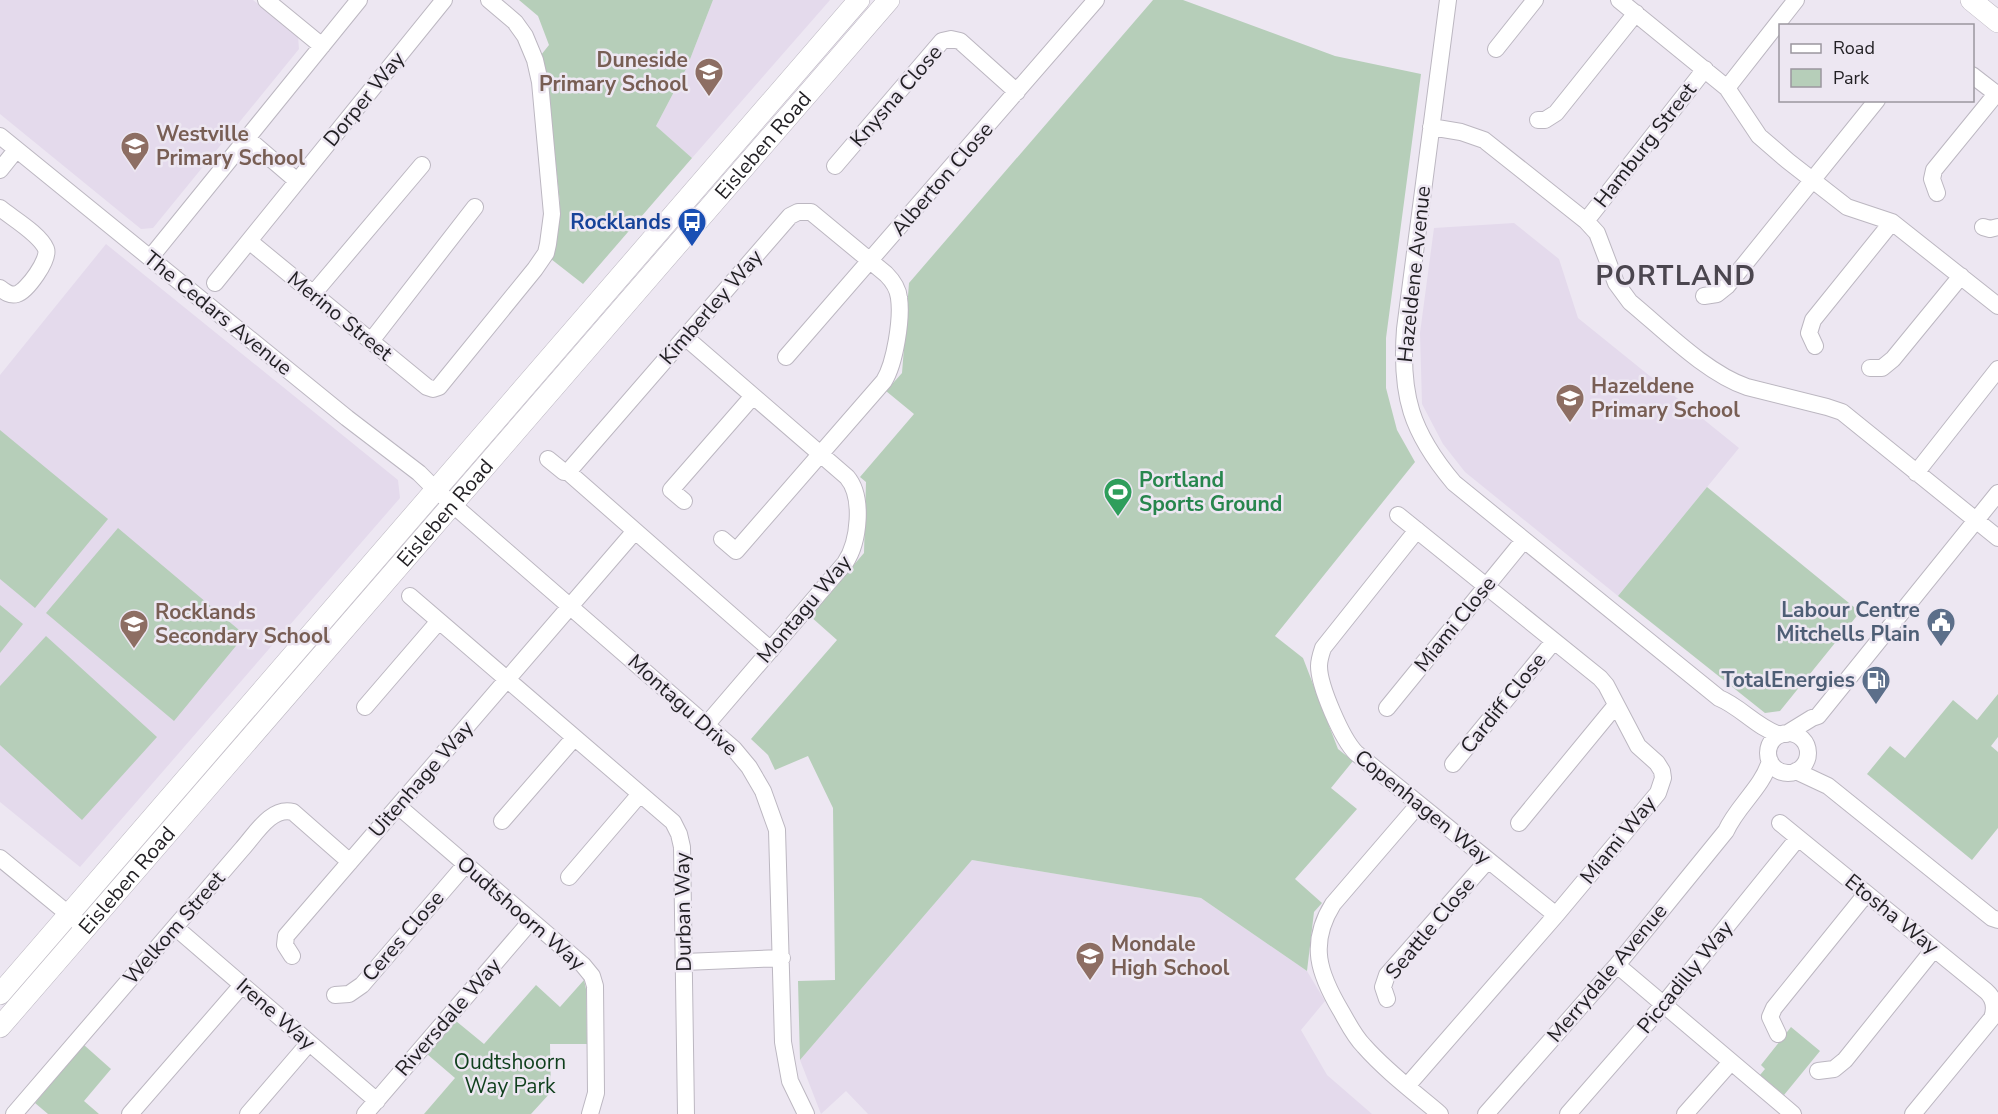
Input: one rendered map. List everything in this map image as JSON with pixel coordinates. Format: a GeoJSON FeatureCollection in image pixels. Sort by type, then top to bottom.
{"type":"FeatureCollection","features":[{"type":"Feature","properties":{"kind":"main road","name":"Eisleben Road"},"geometry":{"type":"LineString","coordinates":[[0,994],[859,0]]}},
{"type":"Feature","properties":{"kind":"main road","name":"Eisleben Road"},"geometry":{"type":"LineString","coordinates":[[0,1027],[889,0]]}},
{"type":"Feature","properties":{"kind":"main road"},"geometry":{"type":"LineString","coordinates":[[1971,0],[1998,22]]}},
{"type":"Feature","properties":{"kind":"street"},"geometry":{"type":"LineString","coordinates":[[266,0],[322,46]]}},
{"type":"Feature","properties":{"kind":"street"},"geometry":{"type":"LineString","coordinates":[[150,258],[359,0]]}},
{"type":"Feature","properties":{"kind":"street","name":"Dorper Way"},"geometry":{"type":"LineString","coordinates":[[215,282],[444,0]]}},
{"type":"Feature","properties":{"kind":"street","name":"Merino Street"},"geometry":{"type":"LineString","coordinates":[[249,241],[428,387],[433,389],[439,387],[535,269],[549,244],[552,188],[540,82],[535,60],[516,22],[489,0]]}},
{"type":"Feature","properties":{"kind":"street","name":"Alberton Close"},"geometry":{"type":"LineString","coordinates":[[786,357],[1096,0]]}},
{"type":"Feature","properties":{"kind":"street","name":"Hazeldene Avenue"},"geometry":{"type":"LineString","coordinates":[[1448,0],[1402,362],[1407,396],[1423,442],[1454,483],[1524,540],[1719,698],[1728,702],[1758,725],[1783,735]]}},
{"type":"Feature","properties":{"kind":"street"},"geometry":{"type":"LineString","coordinates":[[1496,49],[1535,0]]}},
{"type":"Feature","properties":{"kind":"street"},"geometry":{"type":"LineString","coordinates":[[1619,0],[1726,88],[1759,136],[1813,181],[1847,207],[1892,222],[1998,306]]}},
{"type":"Feature","properties":{"kind":"street"},"geometry":{"type":"LineString","coordinates":[[1726,88],[1796,0]]}},
{"type":"Feature","properties":{"kind":"street"},"geometry":{"type":"LineString","coordinates":[[1538,120],[1545,120],[1556,113],[1636,13]]}},
{"type":"Feature","properties":{"kind":"street","name":"Knysna Close"},"geometry":{"type":"LineString","coordinates":[[835,166],[942,41],[951,39],[960,41],[1017,92]]}},
{"type":"Feature","properties":{"kind":"street","name":"Hamburg Street"},"geometry":{"type":"LineString","coordinates":[[1586,221],[1705,69]]}},
{"type":"Feature","properties":{"kind":"street"},"geometry":{"type":"LineString","coordinates":[[1937,194],[1932,178],[1935,170],[1997,94],[1974,77]]}},
{"type":"Feature","properties":{"kind":"street"},"geometry":{"type":"LineString","coordinates":[[1704,296],[1717,294],[1727,286],[1875,102]]}},
{"type":"Feature","properties":{"kind":"street"},"geometry":{"type":"LineString","coordinates":[[1431,128],[1461,132],[1484,140],[1586,221],[1598,233],[1620,291],[1630,302],[1714,371],[1747,387],[1842,412],[1998,538]]}},
{"type":"Feature","properties":{"kind":"street","name":"The Cedars Avenue"},"geometry":{"type":"LineString","coordinates":[[0,136],[419,473],[453,504]]}},
{"type":"Feature","properties":{"kind":"street"},"geometry":{"type":"LineString","coordinates":[[247,138],[297,181]]}},
{"type":"Feature","properties":{"kind":"street"},"geometry":{"type":"LineString","coordinates":[[0,170],[16,150]]}},
{"type":"Feature","properties":{"kind":"street"},"geometry":{"type":"LineString","coordinates":[[313,294],[422,165]]}},
{"type":"Feature","properties":{"kind":"street"},"geometry":{"type":"LineString","coordinates":[[370,341],[475,207]]}},
{"type":"Feature","properties":{"kind":"street"},"geometry":{"type":"LineString","coordinates":[[0,208],[42,241],[47,251],[45,262],[23,291],[15,295],[0,288]]}},
{"type":"Feature","properties":{"kind":"street","name":"Kimberley Way"},"geometry":{"type":"LineString","coordinates":[[568,472],[790,216],[805,211],[816,214],[871,261]]}},
{"type":"Feature","properties":{"kind":"street"},"geometry":{"type":"LineString","coordinates":[[1815,346],[1809,333],[1813,320],[1892,222]]}},
{"type":"Feature","properties":{"kind":"street"},"geometry":{"type":"LineString","coordinates":[[722,539],[736,551],[884,381],[891,370],[900,304],[898,292],[890,278],[871,261]]}},
{"type":"Feature","properties":{"kind":"street"},"geometry":{"type":"LineString","coordinates":[[1870,368],[1882,368],[1893,359],[1961,276]]}},
{"type":"Feature","properties":{"kind":"street","name":"Montagu Way"},"geometry":{"type":"LineString","coordinates":[[685,337],[847,477],[856,492],[857,505],[854,546],[845,563],[707,724]]}},
{"type":"Feature","properties":{"kind":"street"},"geometry":{"type":"LineString","coordinates":[[1916,473],[1998,369]]}},
{"type":"Feature","properties":{"kind":"street"},"geometry":{"type":"LineString","coordinates":[[684,501],[671,490],[753,396]]}},
{"type":"Feature","properties":{"kind":"street"},"geometry":{"type":"LineString","coordinates":[[548,459],[564,472],[568,472],[771,650]]}},
{"type":"Feature","properties":{"kind":"street"},"geometry":{"type":"LineString","coordinates":[[1995,919],[1828,786],[1793,772],[1778,770],[1769,758],[1771,744],[1818,716],[1998,493]]}},
{"type":"Feature","properties":{"kind":"street","name":"Montagu Drive"},"geometry":{"type":"LineString","coordinates":[[453,504],[707,724],[749,766],[770,807],[778,841],[783,1042],[790,1081],[806,1114]]}},
{"type":"Feature","properties":{"kind":"street","name":"Miami Way"},"geometry":{"type":"LineString","coordinates":[[1398,515],[1600,678],[1638,746],[1659,766],[1663,778],[1661,786],[1556,915],[1407,1086]]}},
{"type":"Feature","properties":{"kind":"street","name":"Copenhagen Way"},"geometry":{"type":"LineString","coordinates":[[1417,530],[1330,639],[1320,655],[1318,664],[1323,684],[1346,742],[1356,753],[1556,915]]}},
{"type":"Feature","properties":{"kind":"street","name":"Uitenhage Way"},"geometry":{"type":"LineString","coordinates":[[292,956],[285,945],[286,936],[635,531]]}},
{"type":"Feature","properties":{"kind":"street","name":"Miami Close"},"geometry":{"type":"LineString","coordinates":[[1387,708],[1524,540]]}},
{"type":"Feature","properties":{"kind":"street","name":"Durban Way"},"geometry":{"type":"LineString","coordinates":[[410,596],[673,822],[681,840],[686,1114]]}},
{"type":"Feature","properties":{"kind":"street"},"geometry":{"type":"LineString","coordinates":[[366,707],[439,621]]}},
{"type":"Feature","properties":{"kind":"street","name":"Cardiff Close"},"geometry":{"type":"LineString","coordinates":[[1453,764],[1554,641]]}},
{"type":"Feature","properties":{"kind":"street","name":"Hazeldene Avenue"},"geometry":{"type":"LineString","coordinates":[[1719,698],[1724,706],[1754,732],[1769,758]]}},
{"type":"Feature","properties":{"kind":"street"},"geometry":{"type":"LineString","coordinates":[[1519,823],[1616,705]]}},
{"type":"Feature","properties":{"kind":"street"},"geometry":{"type":"LineString","coordinates":[[1793,772],[1801,768],[1807,755],[1810,740],[1818,723],[1818,716]]}},
{"type":"Feature","properties":{"kind":"street"},"geometry":{"type":"LineString","coordinates":[[1783,735],[1792,734],[1802,740],[1807,755],[1828,786]]}},
{"type":"Feature","properties":{"kind":"street"},"geometry":{"type":"LineString","coordinates":[[502,821],[574,738]]}},
{"type":"Feature","properties":{"kind":"street","name":"Merrydale Avenue"},"geometry":{"type":"LineString","coordinates":[[1486,1114],[1617,965],[1725,831],[1730,820],[1763,776],[1769,758]]}},
{"type":"Feature","properties":{"kind":"street","name":"Merrydale Avenue"},"geometry":{"type":"LineString","coordinates":[[1725,831],[1735,824],[1762,792],[1793,772]]}},
{"type":"Feature","properties":{"kind":"street"},"geometry":{"type":"LineString","coordinates":[[569,877],[640,795]]}},
{"type":"Feature","properties":{"kind":"street"},"geometry":{"type":"LineString","coordinates":[[1419,804],[1333,904],[1324,920],[1319,944],[1319,960],[1323,977],[1355,1035],[1376,1059],[1440,1114]]}},
{"type":"Feature","properties":{"kind":"street","name":"Oudtshoorn Way"},"geometry":{"type":"LineString","coordinates":[[398,806],[583,965],[592,976],[595,986],[597,1093],[590,1114]]}},
{"type":"Feature","properties":{"kind":"street","name":"Welkom Street"},"geometry":{"type":"LineString","coordinates":[[14,1114],[270,818],[280,812],[293,812],[350,862]]}},
{"type":"Feature","properties":{"kind":"street","name":"Etosha Way"},"geometry":{"type":"LineString","coordinates":[[1780,823],[1989,994],[1993,1002],[1992,1018],[1913,1114]]}},
{"type":"Feature","properties":{"kind":"street","name":"Piccadilly Way"},"geometry":{"type":"LineString","coordinates":[[1568,1114],[1663,1005],[1798,838]]}},
{"type":"Feature","properties":{"kind":"street"},"geometry":{"type":"LineString","coordinates":[[0,858],[86,929]]}},
{"type":"Feature","properties":{"kind":"street","name":"Seattle Close"},"geometry":{"type":"LineString","coordinates":[[1387,999],[1383,987],[1387,975],[1488,860]]}},
{"type":"Feature","properties":{"kind":"street","name":"Ceres Close"},"geometry":{"type":"LineString","coordinates":[[334,995],[349,994],[362,985],[465,864]]}},
{"type":"Feature","properties":{"kind":"street"},"geometry":{"type":"LineString","coordinates":[[1778,1034],[1772,1023],[1771,1013],[1866,894]]}},
{"type":"Feature","properties":{"kind":"street","name":"Riversdale Way"},"geometry":{"type":"LineString","coordinates":[[365,1114],[531,921]]}},
{"type":"Feature","properties":{"kind":"street","name":"Irene Way"},"geometry":{"type":"LineString","coordinates":[[175,927],[376,1101]]}},
{"type":"Feature","properties":{"kind":"street"},"geometry":{"type":"LineString","coordinates":[[1818,1071],[1833,1069],[1845,1060],[1935,949]]}},
{"type":"Feature","properties":{"kind":"street"},"geometry":{"type":"LineString","coordinates":[[684,962],[782,958]]}},
{"type":"Feature","properties":{"kind":"street"},"geometry":{"type":"LineString","coordinates":[[1617,965],[1792,1114]]}},
{"type":"Feature","properties":{"kind":"street"},"geometry":{"type":"LineString","coordinates":[[130,1114],[242,985]]}},
{"type":"Feature","properties":{"kind":"street"},"geometry":{"type":"LineString","coordinates":[[248,1114],[309,1042]]}},
{"type":"Feature","properties":{"kind":"street"},"geometry":{"type":"LineString","coordinates":[[1685,1114],[1731,1062]]}},
{"type":"Feature","properties":{"kind":"shaded area","name":"Westville Primary School"},"geometry":{"type":"Polygon","coordinates":[[[0,0],[253,0],[298,36],[299,49],[153,228],[141,229],[0,114],[0,0]]]}},
{"type":"Feature","properties":{"kind":"shaded area","name":"Duneside Primary School"},"geometry":{"type":"Polygon","coordinates":[[[713,0],[830,0],[692,158],[656,126],[687,67],[713,0]]]}},
{"type":"Feature","properties":{"kind":"shaded area","name":"Hazeldene Primary School"},"geometry":{"type":"Polygon","coordinates":[[[1514,223],[1559,259],[1578,318],[1739,448],[1618,596],[1465,472],[1443,444],[1422,404],[1420,333],[1434,228],[1514,223]]]}},
{"type":"Feature","properties":{"kind":"shaded area","name":"Rocklands Secondary School"},"geometry":{"type":"Polygon","coordinates":[[[106,244],[398,480],[400,498],[80,867],[0,802],[0,375],[106,244]]]}},
{"type":"Feature","properties":{"kind":"shaded area","name":"Mondale High School"},"geometry":{"type":"Polygon","coordinates":[[[972,860],[1201,898],[1307,971],[1325,1001],[1301,1030],[1327,1075],[1372,1114],[868,1114],[846,1091],[821,1114],[800,1060],[972,860]]]}},
{"type":"Feature","properties":{"kind":"green space"},"geometry":{"type":"Polygon","coordinates":[[[519,0],[713,0],[687,67],[656,126],[692,158],[583,284],[551,259],[560,204],[547,75],[541,55],[549,45],[538,16],[519,0]]]}},
{"type":"Feature","properties":{"kind":"green space","name":"Portland Sports Ground"},"geometry":{"type":"Polygon","coordinates":[[[1153,0],[1183,0],[1335,56],[1421,74],[1386,338],[1386,388],[1397,430],[1415,462],[1275,636],[1303,658],[1338,749],[1353,761],[1331,788],[1357,809],[1295,879],[1322,903],[1314,912],[1307,971],[1201,898],[972,860],[800,1060],[798,981],[835,980],[833,808],[808,756],[775,770],[768,755],[751,739],[837,640],[810,616],[864,553],[866,482],[860,477],[914,414],[886,391],[902,373],[909,283],[1153,0]]]}},
{"type":"Feature","properties":{"kind":"green space"},"geometry":{"type":"Polygon","coordinates":[[[0,430],[108,519],[35,608],[0,579],[0,430]]]}},
{"type":"Feature","properties":{"kind":"green space"},"geometry":{"type":"Polygon","coordinates":[[[1707,487],[1860,612],[1780,711],[1765,713],[1618,596],[1707,487]]]}},
{"type":"Feature","properties":{"kind":"green space"},"geometry":{"type":"Polygon","coordinates":[[[118,528],[245,635],[174,721],[46,613],[118,528]]]}},
{"type":"Feature","properties":{"kind":"green space"},"geometry":{"type":"Polygon","coordinates":[[[0,605],[23,624],[0,653],[0,605]]]}},
{"type":"Feature","properties":{"kind":"green space"},"geometry":{"type":"Polygon","coordinates":[[[46,636],[157,737],[82,820],[0,745],[0,686],[46,636]]]}},
{"type":"Feature","properties":{"kind":"green space"},"geometry":{"type":"Polygon","coordinates":[[[1998,694],[1998,737],[1991,746],[1998,752],[1998,828],[1972,860],[1867,774],[1890,746],[1905,758],[1953,700],[1977,720],[1998,694]]]}},
{"type":"Feature","properties":{"kind":"green space","name":"Oudtshoorn Way Park"},"geometry":{"type":"Polygon","coordinates":[[[584,980],[587,1044],[550,1044],[551,1092],[531,1114],[424,1114],[455,1078],[427,1054],[456,1021],[484,1044],[536,985],[560,1007],[584,980]]]}},
{"type":"Feature","properties":{"kind":"green space"},"geometry":{"type":"Polygon","coordinates":[[[1791,1027],[1820,1051],[1784,1095],[1760,1075],[1765,1069],[1761,1065],[1791,1027]]]}},
{"type":"Feature","properties":{"kind":"green space"},"geometry":{"type":"Polygon","coordinates":[[[84,1045],[111,1069],[84,1101],[99,1114],[48,1114],[35,1103],[84,1045]]]}},
{"type":"Feature","properties":{"kind":"place","name":"Duneside Primary School"},"geometry":{"type":"Point","coordinates":[709,98]}},
{"type":"Feature","properties":{"kind":"place","name":"Westville Primary School"},"geometry":{"type":"Point","coordinates":[135,172]}},
{"type":"Feature","properties":{"kind":"place","name":"Rocklands"},"geometry":{"type":"Point","coordinates":[692,248]}},
{"type":"Feature","properties":{"kind":"place","name":"Hazeldene Primary School"},"geometry":{"type":"Point","coordinates":[1570,424]}},
{"type":"Feature","properties":{"kind":"place","name":"Portland Sports Ground"},"geometry":{"type":"Point","coordinates":[1118,518]}},
{"type":"Feature","properties":{"kind":"place","name":"Labour Centre Mitchells Plain"},"geometry":{"type":"Point","coordinates":[1941,648]}},
{"type":"Feature","properties":{"kind":"place","name":"Rocklands Secondary School"},"geometry":{"type":"Point","coordinates":[134,650]}},
{"type":"Feature","properties":{"kind":"place","name":"TotalEnergies"},"geometry":{"type":"Point","coordinates":[1876,706]}},
{"type":"Feature","properties":{"kind":"place","name":"Mondale High School"},"geometry":{"type":"Point","coordinates":[1090,982]}},
{"type":"Feature","properties":{"kind":"district","name":"PORTLAND"},"geometry":{"type":"Point","coordinates":[1676,276]}}]}
